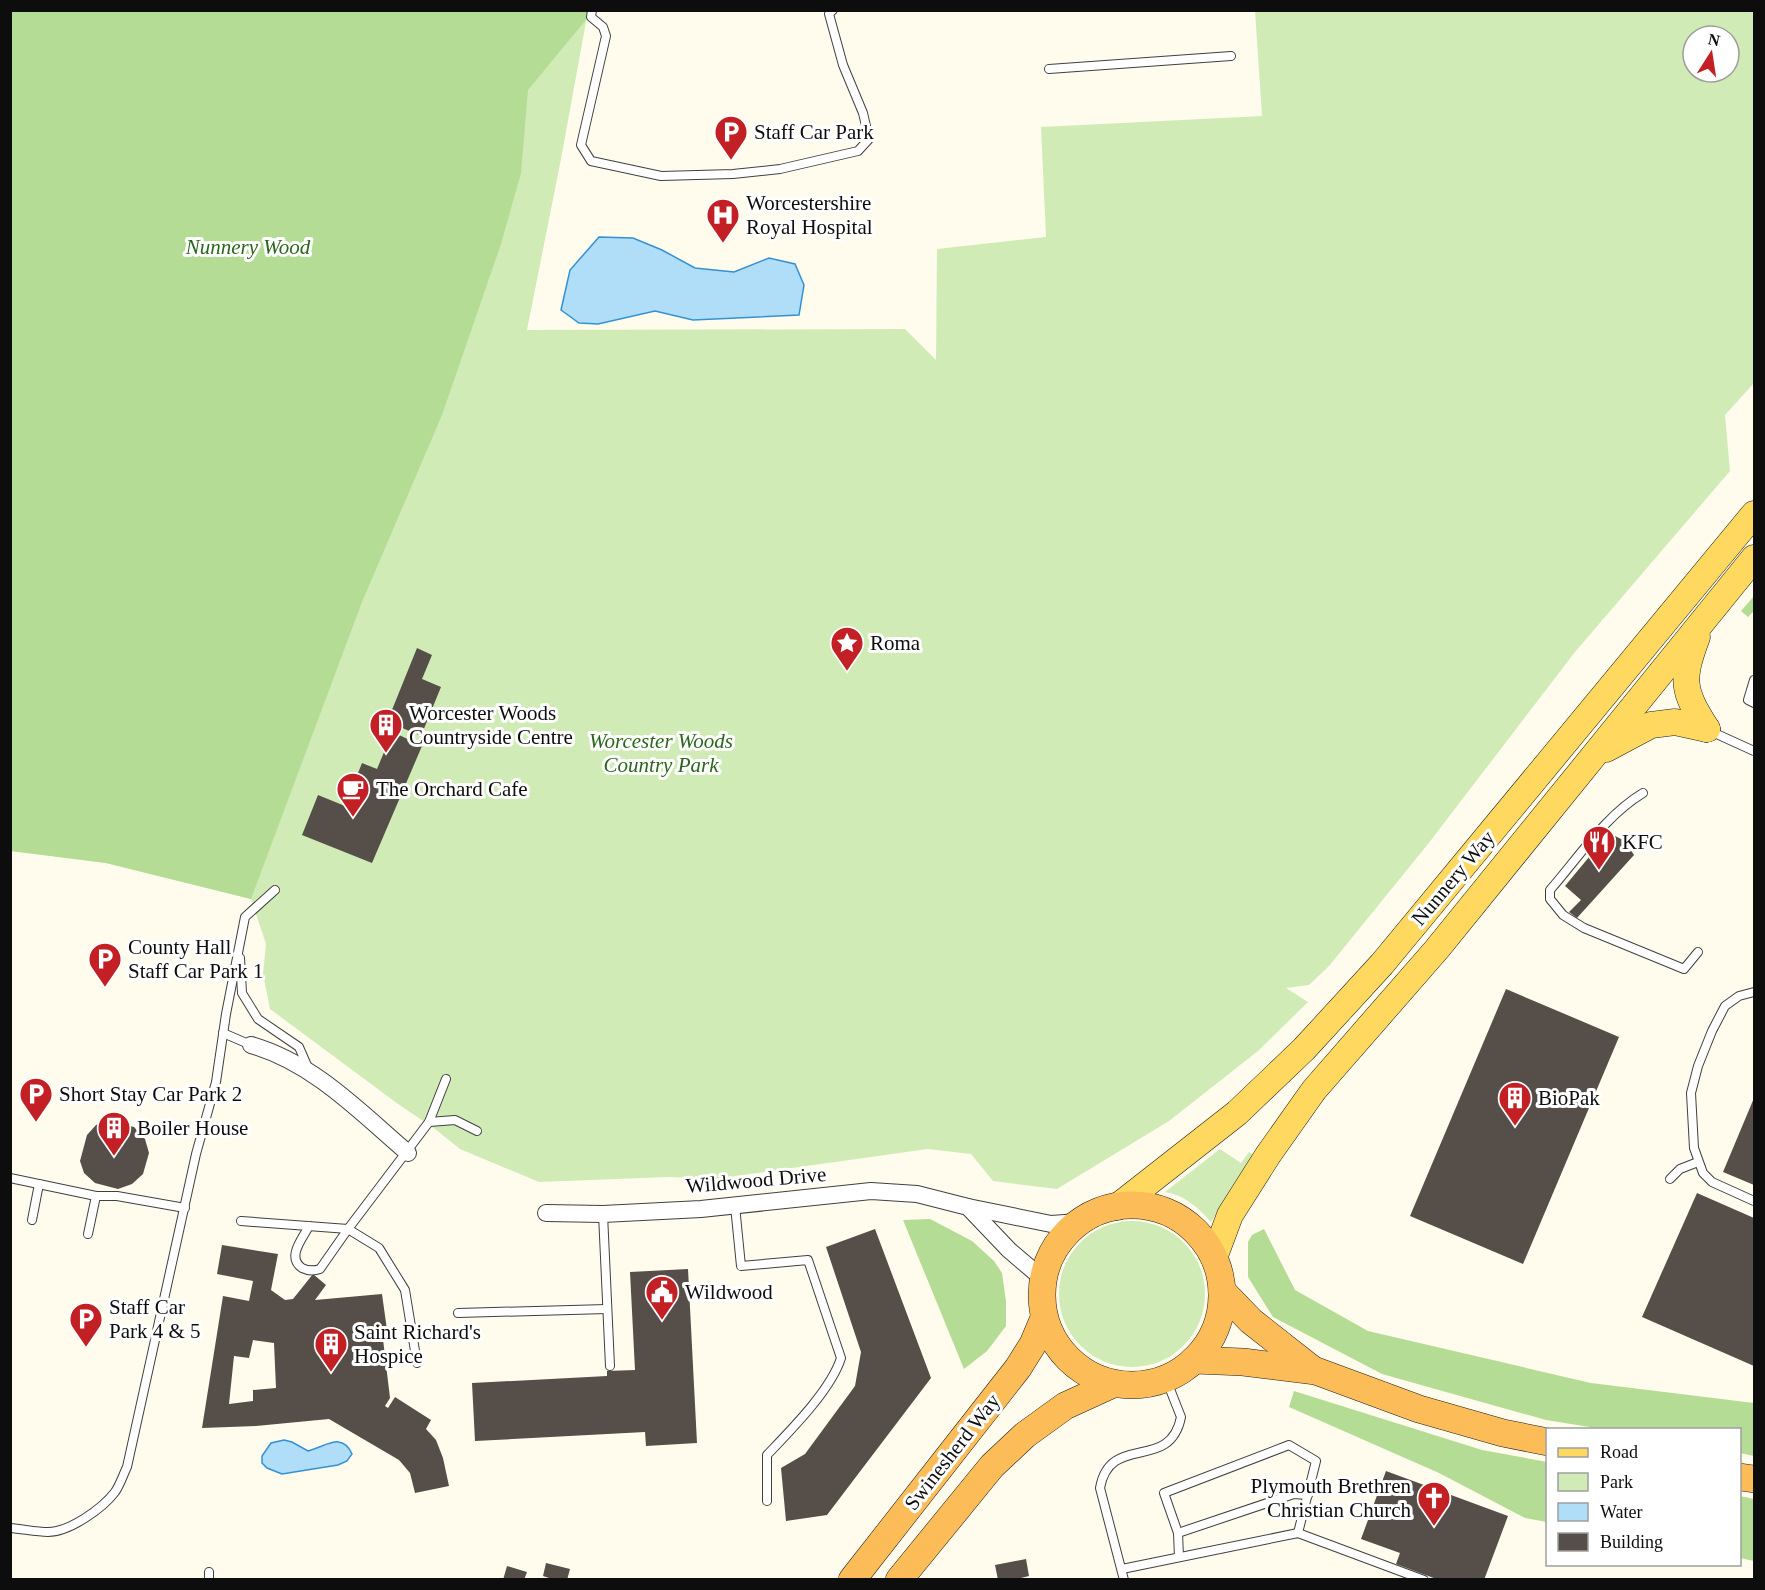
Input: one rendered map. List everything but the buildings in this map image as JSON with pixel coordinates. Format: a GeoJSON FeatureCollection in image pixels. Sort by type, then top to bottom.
{"type":"FeatureCollection","features":[{"type":"Feature","properties":{"kind":"highway"},"geometry":{"type":"LineString","coordinates":[[1140,1206],[1174,1216],[1201,1238],[1214,1258],[1222,1291],[1219,1319],[1209,1342],[1194,1360],[1166,1379],[1129,1386],[1113,1384],[1093,1376],[1071,1363],[1055,1345],[1044,1318],[1041,1302],[1043,1279],[1054,1250],[1063,1236],[1079,1222],[1094,1213],[1117,1207],[1140,1206]]}},
{"type":"Feature","properties":{"kind":"highway"},"geometry":{"type":"LineString","coordinates":[[1222,1291],[1251,1321],[1316,1371]]}},
{"type":"Feature","properties":{"kind":"highway","name":"Swinesherd Way"},"geometry":{"type":"LineString","coordinates":[[852,1580],[1018,1368],[1033,1344],[1044,1318]]}},
{"type":"Feature","properties":{"kind":"highway"},"geometry":{"type":"LineString","coordinates":[[1194,1360],[1243,1362],[1316,1371],[1419,1409],[1546,1442]]}},
{"type":"Feature","properties":{"kind":"highway","name":"Swinesherd Way"},"geometry":{"type":"LineString","coordinates":[[899,1580],[992,1466],[1025,1435],[1065,1406],[1113,1384]]}},
{"type":"Feature","properties":{"kind":"highway"},"geometry":{"type":"LineString","coordinates":[[907,1580],[992,1466]]}},
{"type":"Feature","properties":{"kind":"main road","name":"Nunnery Way"},"geometry":{"type":"LineString","coordinates":[[1117,1207],[1238,1113],[1304,1049],[1382,964],[1755,514]]}},
{"type":"Feature","properties":{"kind":"main road","name":"Nunnery Way"},"geometry":{"type":"LineString","coordinates":[[1214,1258],[1230,1215],[1268,1155],[1314,1090],[1437,949],[1755,558]]}},
{"type":"Feature","properties":{"kind":"main road"},"geometry":{"type":"LineString","coordinates":[[1702,623],[1685,676],[1695,710],[1707,729]]}},
{"type":"Feature","properties":{"kind":"main road"},"geometry":{"type":"LineString","coordinates":[[1593,756],[1651,725],[1676,722],[1707,729]]}},
{"type":"Feature","properties":{"kind":"street"},"geometry":{"type":"LineString","coordinates":[[252,1045],[309,1071],[408,1153]]}},
{"type":"Feature","properties":{"kind":"street","name":"Wildwood Drive"},"geometry":{"type":"LineString","coordinates":[[546,1213],[603,1214],[735,1206],[871,1191],[917,1194],[1051,1224],[1079,1222]]}},
{"type":"Feature","properties":{"kind":"street"},"geometry":{"type":"LineString","coordinates":[[968,1207],[1010,1250],[1043,1279]]}},
{"type":"Feature","properties":{"kind":"lane"},"geometry":{"type":"LineString","coordinates":[[592,10],[591,17],[603,27],[606,36],[581,145],[591,161],[661,176],[733,174],[780,169],[858,151],[870,139],[863,113],[843,65],[831,12]]}},
{"type":"Feature","properties":{"kind":"lane"},"geometry":{"type":"LineString","coordinates":[[1049,69],[1231,56]]}},
{"type":"Feature","properties":{"kind":"lane"},"geometry":{"type":"LineString","coordinates":[[1755,680],[1752,682],[1748,700],[1755,703]]}},
{"type":"Feature","properties":{"kind":"lane"},"geometry":{"type":"LineString","coordinates":[[1707,729],[1755,751]]}},
{"type":"Feature","properties":{"kind":"lane"},"geometry":{"type":"LineString","coordinates":[[1643,793],[1628,802],[1608,823],[1550,890],[1550,899],[1563,915],[1584,928],[1684,969],[1698,952]]}},
{"type":"Feature","properties":{"kind":"lane"},"geometry":{"type":"LineString","coordinates":[[10,1528],[50,1532],[68,1526],[102,1506],[116,1491],[127,1467],[196,1154],[216,1082],[245,917],[274,890]]}},
{"type":"Feature","properties":{"kind":"lane"},"geometry":{"type":"LineString","coordinates":[[239,943],[242,993],[258,1019],[299,1047],[309,1071]]}},
{"type":"Feature","properties":{"kind":"lane"},"geometry":{"type":"LineString","coordinates":[[1755,992],[1739,996],[1725,1006],[1694,1076],[1691,1093],[1694,1148],[1703,1173],[1712,1182],[1755,1201]]}},
{"type":"Feature","properties":{"kind":"lane"},"geometry":{"type":"LineString","coordinates":[[223,1033],[252,1045]]}},
{"type":"Feature","properties":{"kind":"lane"},"geometry":{"type":"LineString","coordinates":[[309,1226],[296,1250],[294,1259],[298,1266],[307,1270],[320,1269],[429,1122],[446,1079]]}},
{"type":"Feature","properties":{"kind":"lane"},"geometry":{"type":"LineString","coordinates":[[429,1122],[455,1120],[477,1131]]}},
{"type":"Feature","properties":{"kind":"lane"},"geometry":{"type":"LineString","coordinates":[[1670,1179],[1680,1170],[1698,1162]]}},
{"type":"Feature","properties":{"kind":"lane"},"geometry":{"type":"LineString","coordinates":[[10,1178],[96,1196],[117,1196],[185,1208]]}},
{"type":"Feature","properties":{"kind":"lane"},"geometry":{"type":"LineString","coordinates":[[32,1220],[39,1184]]}},
{"type":"Feature","properties":{"kind":"lane"},"geometry":{"type":"LineString","coordinates":[[88,1234],[96,1196]]}},
{"type":"Feature","properties":{"kind":"lane"},"geometry":{"type":"LineString","coordinates":[[735,1206],[741,1266],[808,1260],[841,1358],[832,1378],[795,1425],[767,1455],[766,1501]]}},
{"type":"Feature","properties":{"kind":"lane"},"geometry":{"type":"LineString","coordinates":[[603,1214],[610,1366]]}},
{"type":"Feature","properties":{"kind":"lane"},"geometry":{"type":"LineString","coordinates":[[241,1221],[348,1229],[379,1248],[405,1290],[417,1362]]}},
{"type":"Feature","properties":{"kind":"lane"},"geometry":{"type":"LineString","coordinates":[[458,1313],[607,1309]]}},
{"type":"Feature","properties":{"kind":"lane"},"geometry":{"type":"LineString","coordinates":[[1124,1580],[1100,1488],[1102,1477],[1116,1458],[1160,1448],[1173,1437],[1181,1417],[1166,1379]]}},
{"type":"Feature","properties":{"kind":"lane"},"geometry":{"type":"LineString","coordinates":[[1179,1557],[1178,1533],[1164,1493],[1289,1445],[1316,1461],[1298,1533]]}},
{"type":"Feature","properties":{"kind":"lane"},"geometry":{"type":"LineString","coordinates":[[1178,1533],[1294,1494],[1308,1495]]}},
{"type":"Feature","properties":{"kind":"lane"},"geometry":{"type":"LineString","coordinates":[[1122,1569],[1298,1533],[1424,1580]]}},
{"type":"Feature","properties":{"kind":"green space","name":"Nunnery Wood"},"geometry":{"type":"Polygon","coordinates":[[[11,10],[588,11],[585,21],[528,90],[521,173],[501,244],[442,415],[362,602],[251,899],[106,863],[11,851],[11,10]]]}},
{"type":"Feature","properties":{"kind":"green space","name":"Worcester Woods Country Park"},"geometry":{"type":"Polygon","coordinates":[[[11,11],[588,11],[527,330],[905,329],[936,360],[937,249],[1046,237],[1041,127],[1262,116],[1255,11],[1754,11],[1754,383],[1725,415],[1730,471],[1575,652],[1428,844],[1329,966],[1309,985],[1286,988],[1308,1002],[1258,1051],[1169,1121],[1057,1189],[993,1181],[971,1154],[928,1149],[714,1179],[669,1177],[539,1182],[460,1149],[270,1009],[263,974],[266,944],[251,899],[106,863],[11,851],[11,11]]]}},
{"type":"Feature","properties":{"kind":"green space"},"geometry":{"type":"Polygon","coordinates":[[[1754,596],[1754,611],[1748,617],[1741,611],[1754,596]]]}},
{"type":"Feature","properties":{"kind":"green space"},"geometry":{"type":"Polygon","coordinates":[[[1220,1149],[1241,1163],[1249,1152],[1255,1156],[1211,1222],[1190,1202],[1165,1192],[1220,1149]]]}},
{"type":"Feature","properties":{"kind":"green space"},"geometry":{"type":"Polygon","coordinates":[[[930,1219],[972,1241],[994,1261],[1002,1273],[1006,1301],[1006,1326],[987,1351],[964,1369],[903,1220],[930,1219]]]}},
{"type":"Feature","properties":{"kind":"green space"},"geometry":{"type":"Polygon","coordinates":[[[1132,1221],[1160,1227],[1183,1243],[1199,1266],[1205,1294],[1199,1322],[1183,1345],[1160,1361],[1132,1367],[1104,1361],[1081,1345],[1065,1322],[1059,1294],[1065,1266],[1081,1243],[1104,1227],[1132,1221]]]}},
{"type":"Feature","properties":{"kind":"green space"},"geometry":{"type":"Polygon","coordinates":[[[1264,1229],[1295,1290],[1368,1331],[1591,1383],[1754,1403],[1754,1456],[1741,1453],[1741,1428],[1596,1428],[1546,1420],[1382,1374],[1273,1317],[1248,1277],[1248,1242],[1252,1235],[1264,1229]]]}},
{"type":"Feature","properties":{"kind":"green space"},"geometry":{"type":"Polygon","coordinates":[[[1294,1391],[1482,1450],[1546,1462],[1546,1522],[1525,1518],[1439,1473],[1289,1407],[1294,1391]]]}},
{"type":"Feature","properties":{"kind":"green space"},"geometry":{"type":"Polygon","coordinates":[[[1741,1496],[1754,1499],[1754,1561],[1741,1558],[1741,1496]]]}},
{"type":"Feature","properties":{"kind":"water"},"geometry":{"type":"Polygon","coordinates":[[[599,237],[633,238],[662,250],[695,268],[734,272],[769,258],[795,264],[804,285],[799,315],[693,320],[655,311],[598,324],[579,323],[561,310],[570,270],[599,237]]]}},
{"type":"Feature","properties":{"kind":"water"},"geometry":{"type":"Polygon","coordinates":[[[284,1440],[308,1451],[333,1442],[343,1443],[352,1454],[347,1461],[338,1465],[282,1474],[267,1468],[262,1463],[262,1456],[271,1443],[284,1440]]]}},
{"type":"Feature","properties":{"kind":"place","name":"Staff Car Park"},"geometry":{"type":"Point","coordinates":[731,161]}},
{"type":"Feature","properties":{"kind":"place","name":"Worcestershire Royal Hospital"},"geometry":{"type":"Point","coordinates":[723,244]}},
{"type":"Feature","properties":{"kind":"place","name":"Roma"},"geometry":{"type":"Point","coordinates":[847,672]}},
{"type":"Feature","properties":{"kind":"place","name":"Worcester Woods Countryside Centre"},"geometry":{"type":"Point","coordinates":[386,754]}},
{"type":"Feature","properties":{"kind":"place","name":"The Orchard Cafe"},"geometry":{"type":"Point","coordinates":[353,818]}},
{"type":"Feature","properties":{"kind":"place","name":"KFC"},"geometry":{"type":"Point","coordinates":[1599,871]}},
{"type":"Feature","properties":{"kind":"place","name":"County Hall Staff Car Park 1"},"geometry":{"type":"Point","coordinates":[105,988]}},
{"type":"Feature","properties":{"kind":"place","name":"Short Stay Car Park 2"},"geometry":{"type":"Point","coordinates":[36,1123]}},
{"type":"Feature","properties":{"kind":"place","name":"BioPak"},"geometry":{"type":"Point","coordinates":[1515,1127]}},
{"type":"Feature","properties":{"kind":"place","name":"Boiler House"},"geometry":{"type":"Point","coordinates":[114,1157]}},
{"type":"Feature","properties":{"kind":"place","name":"Wildwood"},"geometry":{"type":"Point","coordinates":[662,1321]}},
{"type":"Feature","properties":{"kind":"place","name":"Staff Car Park 4 & 5"},"geometry":{"type":"Point","coordinates":[86,1348]}},
{"type":"Feature","properties":{"kind":"place","name":"Saint Richard's Hospice"},"geometry":{"type":"Point","coordinates":[331,1373]}},
{"type":"Feature","properties":{"kind":"place","name":"Plymouth Brethren Christian Church"},"geometry":{"type":"Point","coordinates":[1434,1527]}}]}
